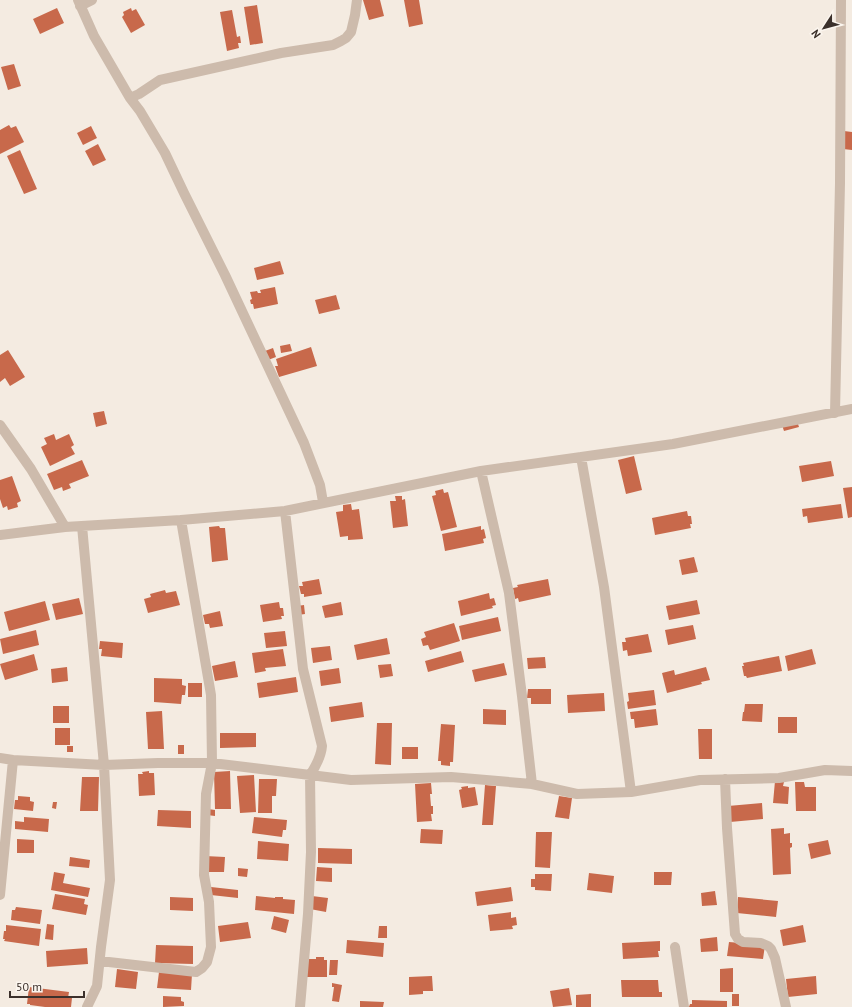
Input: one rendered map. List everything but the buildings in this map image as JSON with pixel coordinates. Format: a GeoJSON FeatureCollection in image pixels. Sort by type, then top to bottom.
{"type":"FeatureCollection","features":[{"type":"Feature","properties":{"kind":"street"},"geometry":{"type":"LineString","coordinates":[[92,0],[79,3],[94,36],[130,98],[140,111],[166,153],[304,443],[320,485],[323,502]]}},
{"type":"Feature","properties":{"kind":"street"},"geometry":{"type":"LineString","coordinates":[[130,98],[139,94],[160,80],[280,53],[333,45],[346,38],[351,32],[357,0]]}},
{"type":"Feature","properties":{"kind":"street"},"geometry":{"type":"LineString","coordinates":[[835,413],[840,183],[841,0]]}},
{"type":"Feature","properties":{"kind":"street"},"geometry":{"type":"LineString","coordinates":[[0,535],[65,527],[181,520],[284,511],[481,471],[673,444],[852,410]]}},
{"type":"Feature","properties":{"kind":"street"},"geometry":{"type":"LineString","coordinates":[[0,425],[30,469],[65,527]]}},
{"type":"Feature","properties":{"kind":"street"},"geometry":{"type":"LineString","coordinates":[[581,457],[604,587],[631,792]]}},
{"type":"Feature","properties":{"kind":"street"},"geometry":{"type":"LineString","coordinates":[[481,471],[509,593],[532,784]]}},
{"type":"Feature","properties":{"kind":"street"},"geometry":{"type":"LineString","coordinates":[[284,511],[303,669],[322,746],[321,754],[315,769],[310,775],[311,852],[308,914],[300,1007]]}},
{"type":"Feature","properties":{"kind":"street"},"geometry":{"type":"LineString","coordinates":[[100,961],[196,972],[207,962],[211,948],[209,902],[204,875],[204,843],[206,794],[212,763],[211,695],[181,520]]}},
{"type":"Feature","properties":{"kind":"street"},"geometry":{"type":"LineString","coordinates":[[82,526],[104,765],[110,880],[97,986],[88,1007]]}},
{"type":"Feature","properties":{"kind":"street"},"geometry":{"type":"LineString","coordinates":[[0,756],[12,760],[104,765],[212,763],[351,780],[451,777],[532,784],[577,794],[631,792],[700,780],[779,778],[825,770],[852,771]]}},
{"type":"Feature","properties":{"kind":"street"},"geometry":{"type":"LineString","coordinates":[[0,895],[12,760]]}},
{"type":"Feature","properties":{"kind":"street"},"geometry":{"type":"LineString","coordinates":[[725,779],[735,934],[738,939],[743,942],[761,943],[771,949],[775,958],[786,1007]]}},
{"type":"Feature","properties":{"kind":"street"},"geometry":{"type":"LineString","coordinates":[[675,947],[684,1007]]}}]}
